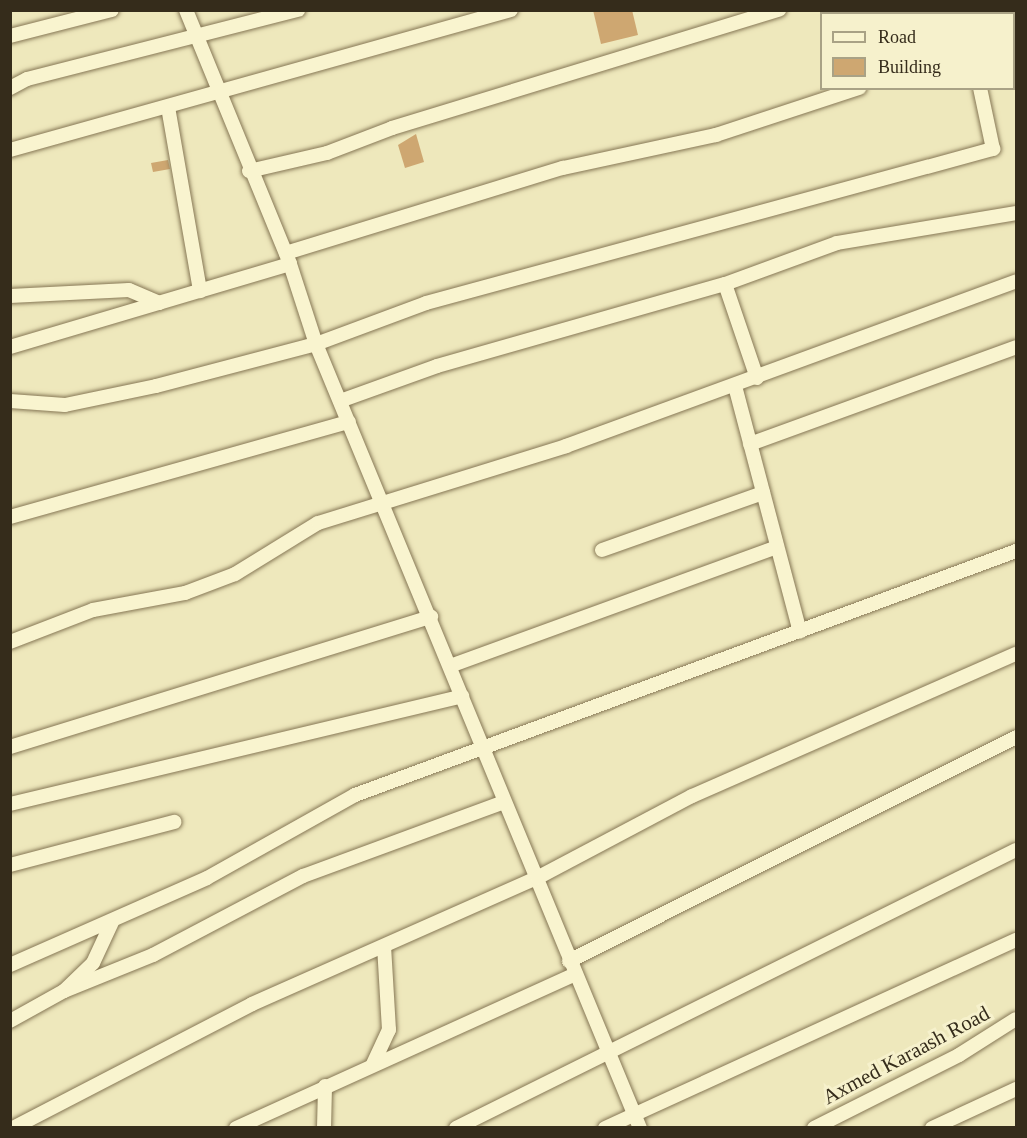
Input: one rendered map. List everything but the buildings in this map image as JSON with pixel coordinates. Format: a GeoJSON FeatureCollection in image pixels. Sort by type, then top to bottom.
{"type":"FeatureCollection","features":[{"type":"Feature","properties":{"kind":"street"},"geometry":{"type":"LineString","coordinates":[[10,36],[112,10]]}},
{"type":"Feature","properties":{"kind":"street"},"geometry":{"type":"LineString","coordinates":[[186,10],[249,171],[288,258],[316,345],[385,505],[569,961],[640,1128]]}},
{"type":"Feature","properties":{"kind":"street"},"geometry":{"type":"LineString","coordinates":[[10,88],[27,79],[298,10]]}},
{"type":"Feature","properties":{"kind":"street"},"geometry":{"type":"LineString","coordinates":[[10,150],[511,10]]}},
{"type":"Feature","properties":{"kind":"street"},"geometry":{"type":"LineString","coordinates":[[249,171],[327,153],[779,10]]}},
{"type":"Feature","properties":{"kind":"street"},"geometry":{"type":"LineString","coordinates":[[12,350],[200,291],[288,258],[562,168],[716,135],[853,90]]}},
{"type":"Feature","properties":{"kind":"street"},"geometry":{"type":"LineString","coordinates":[[10,401],[65,405],[316,345],[426,303],[993,149],[980,90]]}},
{"type":"Feature","properties":{"kind":"street"},"geometry":{"type":"LineString","coordinates":[[168,107],[200,291]]}},
{"type":"Feature","properties":{"kind":"street"},"geometry":{"type":"LineString","coordinates":[[340,401],[437,366],[724,284],[837,243],[1017,213]]}},
{"type":"Feature","properties":{"kind":"street"},"geometry":{"type":"LineString","coordinates":[[10,642],[93,610],[185,593],[235,573],[318,523],[385,505],[735,386],[1017,281]]}},
{"type":"Feature","properties":{"kind":"street"},"geometry":{"type":"LineString","coordinates":[[724,284],[757,378]]}},
{"type":"Feature","properties":{"kind":"street"},"geometry":{"type":"LineString","coordinates":[[10,296],[129,290],[159,303]]}},
{"type":"Feature","properties":{"kind":"street"},"geometry":{"type":"LineString","coordinates":[[750,444],[1017,347]]}},
{"type":"Feature","properties":{"kind":"street"},"geometry":{"type":"LineString","coordinates":[[735,386],[800,632]]}},
{"type":"Feature","properties":{"kind":"street"},"geometry":{"type":"LineString","coordinates":[[10,517],[349,422]]}},
{"type":"Feature","properties":{"kind":"street"},"geometry":{"type":"LineString","coordinates":[[602,550],[763,493]]}},
{"type":"Feature","properties":{"kind":"street"},"geometry":{"type":"LineString","coordinates":[[450,666],[777,547]]}},
{"type":"Feature","properties":{"kind":"street"},"geometry":{"type":"LineString","coordinates":[[10,965],[112,922],[207,878],[355,795],[1017,551]]}},
{"type":"Feature","properties":{"kind":"street"},"geometry":{"type":"LineString","coordinates":[[10,747],[431,617]]}},
{"type":"Feature","properties":{"kind":"street"},"geometry":{"type":"LineString","coordinates":[[13,1128],[252,1004],[537,878],[692,796],[1017,654]]}},
{"type":"Feature","properties":{"kind":"street"},"geometry":{"type":"LineString","coordinates":[[10,804],[462,696]]}},
{"type":"Feature","properties":{"kind":"street"},"geometry":{"type":"LineString","coordinates":[[569,961],[1017,737]]}},
{"type":"Feature","properties":{"kind":"street"},"geometry":{"type":"LineString","coordinates":[[10,1021],[64,991],[153,956],[303,876],[504,802]]}},
{"type":"Feature","properties":{"kind":"street"},"geometry":{"type":"LineString","coordinates":[[10,865],[174,822]]}},
{"type":"Feature","properties":{"kind":"street"},"geometry":{"type":"LineString","coordinates":[[456,1128],[607,1048],[835,944],[1017,850]]}},
{"type":"Feature","properties":{"kind":"street"},"geometry":{"type":"LineString","coordinates":[[64,991],[93,963],[112,922]]}},
{"type":"Feature","properties":{"kind":"street"},"geometry":{"type":"LineString","coordinates":[[605,1128],[634,1113],[819,1035],[1017,940]]}},
{"type":"Feature","properties":{"kind":"street"},"geometry":{"type":"LineString","coordinates":[[373,1064],[389,1030],[384,946]]}},
{"type":"Feature","properties":{"kind":"street"},"geometry":{"type":"LineString","coordinates":[[236,1128],[575,974]]}},
{"type":"Feature","properties":{"kind":"street","name":"Axmed Karaash Road"},"geometry":{"type":"LineString","coordinates":[[814,1128],[959,1055],[1017,1019]]}},
{"type":"Feature","properties":{"kind":"street"},"geometry":{"type":"LineString","coordinates":[[324,1128],[325,1086]]}},
{"type":"Feature","properties":{"kind":"street"},"geometry":{"type":"LineString","coordinates":[[932,1128],[1017,1089]]}}]}
